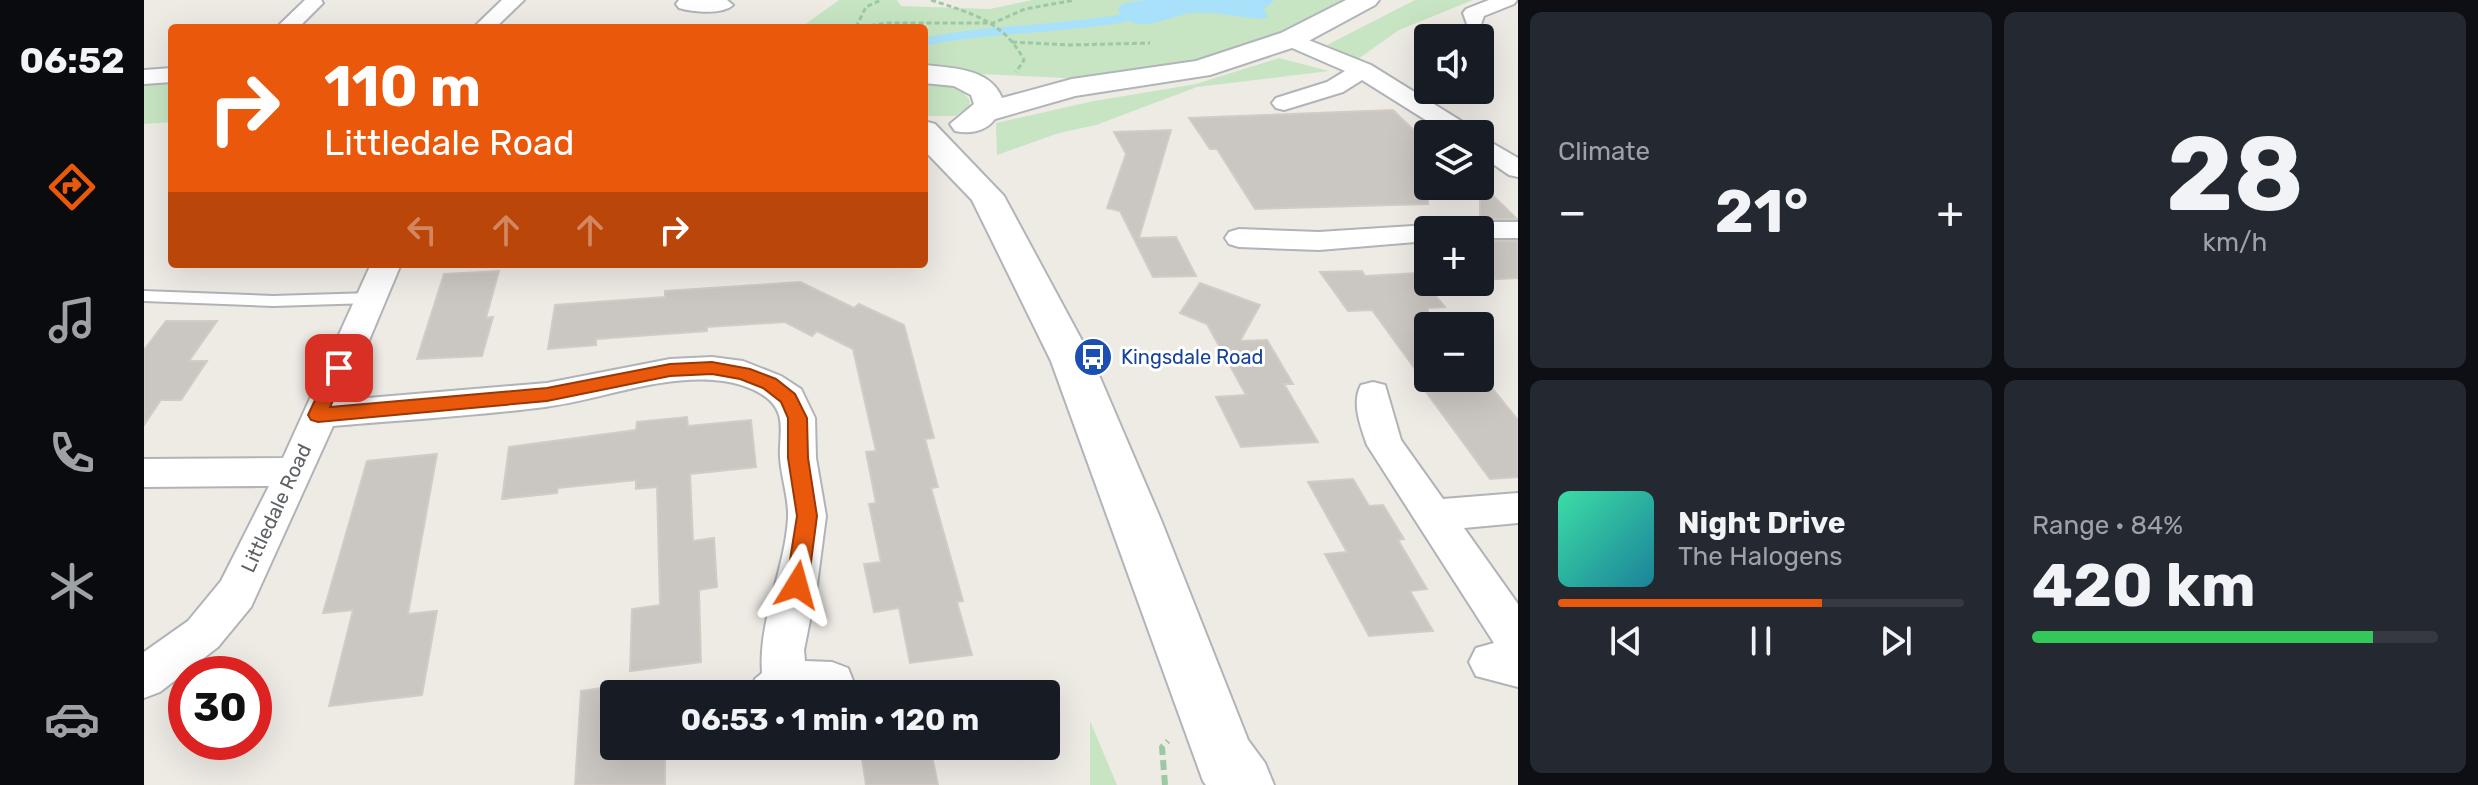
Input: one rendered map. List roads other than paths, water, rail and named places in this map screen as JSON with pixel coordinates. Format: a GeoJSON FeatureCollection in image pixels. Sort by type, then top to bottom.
{"type":"FeatureCollection","features":[{"type":"Feature","properties":{"kind":"street"},"geometry":{"type":"LineString","coordinates":[[289,0],[315,2]]}},
{"type":"Feature","properties":{"kind":"street"},"geometry":{"type":"LineString","coordinates":[[487,24],[514,0]]}},
{"type":"Feature","properties":{"kind":"street"},"geometry":{"type":"LineString","coordinates":[[928,129],[951,127],[1072,88],[1200,69],[1291,39],[1366,0]]}},
{"type":"Feature","properties":{"kind":"street"},"geometry":{"type":"LineString","coordinates":[[1474,20],[1473,13],[1507,0]]}},
{"type":"Feature","properties":{"kind":"street"},"geometry":{"type":"LineString","coordinates":[[290,24],[315,2]]}},
{"type":"Feature","properties":{"kind":"street"},"geometry":{"type":"LineString","coordinates":[[1291,39],[1363,70],[1444,120]]}},
{"type":"Feature","properties":{"kind":"street"},"geometry":{"type":"LineString","coordinates":[[1284,103],[1335,87],[1363,70]]}},
{"type":"Feature","properties":{"kind":"street"},"geometry":{"type":"LineString","coordinates":[[928,74],[1072,88]]}},
{"type":"Feature","properties":{"kind":"street"},"geometry":{"type":"LineString","coordinates":[[144,77],[168,75]]}},
{"type":"Feature","properties":{"kind":"street"},"geometry":{"type":"LineString","coordinates":[[961,78],[984,90],[990,105],[983,116],[987,196]]}},
{"type":"Feature","properties":{"kind":"street"},"geometry":{"type":"LineString","coordinates":[[928,133],[987,196],[1072,361],[1136,520],[1231,777]]}},
{"type":"Feature","properties":{"kind":"street"},"geometry":{"type":"LineString","coordinates":[[1494,153],[1518,169]]}},
{"type":"Feature","properties":{"kind":"street"},"geometry":{"type":"LineString","coordinates":[[1494,230],[1518,230]]}},
{"type":"Feature","properties":{"kind":"street"},"geometry":{"type":"LineString","coordinates":[[1232,238],[1319,241],[1414,234]]}},
{"type":"Feature","properties":{"kind":"street","name":"Littledale Road"},"geometry":{"type":"LineString","coordinates":[[144,678],[203,634],[236,594],[295,472],[384,268]]}},
{"type":"Feature","properties":{"kind":"street"},"geometry":{"type":"LineString","coordinates":[[318,415],[547,395],[670,370],[712,368],[743,373],[769,384],[789,398],[798,418],[798,458],[807,516],[779,680]]}},
{"type":"Feature","properties":{"kind":"street"},"geometry":{"type":"LineString","coordinates":[[1373,394],[1377,424],[1385,445],[1502,615],[1509,658]]}},
{"type":"Feature","properties":{"kind":"street"},"geometry":{"type":"LineString","coordinates":[[144,473],[295,472]]}},
{"type":"Feature","properties":{"kind":"street"},"geometry":{"type":"LineString","coordinates":[[1432,515],[1518,508]]}},
{"type":"Feature","properties":{"kind":"lane"},"geometry":{"type":"LineString","coordinates":[[144,296],[273,301],[371,298]]}},
{"type":"Feature","properties":{"kind":"water"},"geometry":{"type":"Polygon","coordinates":[[[1145,0],[1275,0],[1264,9],[1268,17],[1262,19],[1193,13],[1143,24],[1125,19],[1118,10],[1122,4],[1145,0]]]}},
{"type":"Feature","properties":{"kind":"waterway"},"geometry":{"type":"LineString","coordinates":[[928,41],[1124,18]]}},
{"type":"Feature","properties":{"kind":"place","name":"Kingsdale Road"},"geometry":{"type":"Point","coordinates":[1093,357]}}]}
